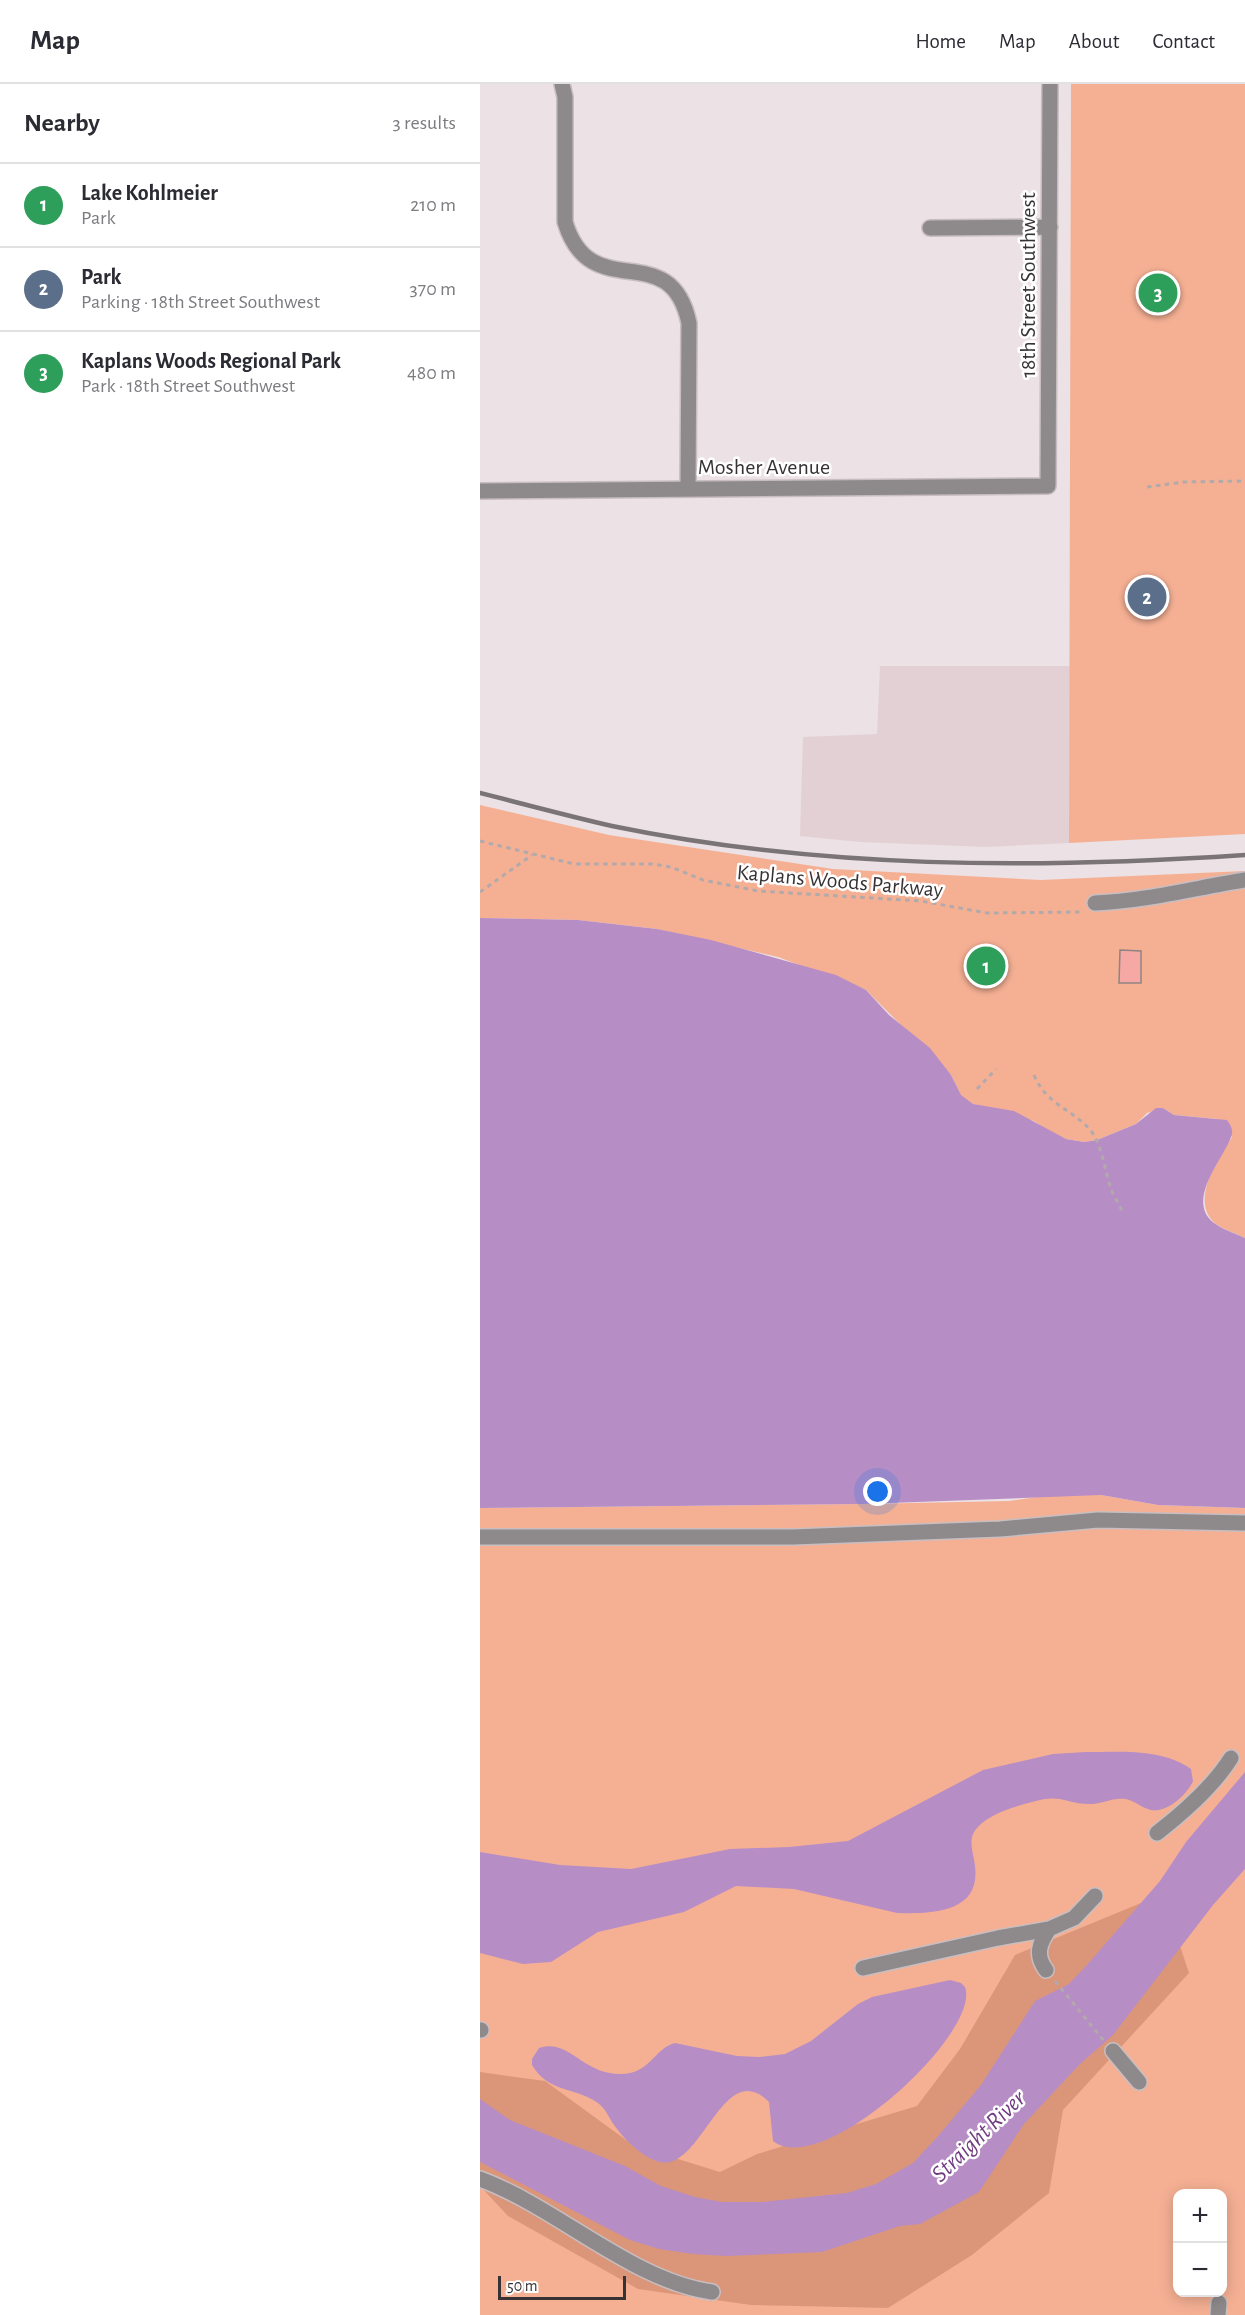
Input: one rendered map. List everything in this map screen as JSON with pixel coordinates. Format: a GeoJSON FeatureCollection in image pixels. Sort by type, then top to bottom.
{"type":"FeatureCollection","features":[{"type":"Feature","properties":{"kind":"street"},"geometry":{"type":"LineString","coordinates":[[562,84],[565,97],[565,222],[570,238],[579,251],[603,267],[641,271],[656,276],[669,284],[686,308],[689,323],[688,489]]}},
{"type":"Feature","properties":{"kind":"street","name":"18th Street Southwest"},"geometry":{"type":"LineString","coordinates":[[1048,486],[1050,84]]}},
{"type":"Feature","properties":{"kind":"street"},"geometry":{"type":"LineString","coordinates":[[930,228],[1050,227]]}},
{"type":"Feature","properties":{"kind":"street","name":"Mosher Avenue"},"geometry":{"type":"LineString","coordinates":[[480,491],[1048,486]]}},
{"type":"Feature","properties":{"kind":"street"},"geometry":{"type":"LineString","coordinates":[[1090,907],[1245,880]]}},
{"type":"Feature","properties":{"kind":"street"},"geometry":{"type":"LineString","coordinates":[[480,1537],[815,1537],[1000,1529],[1098,1520],[1245,1523]]}},
{"type":"Feature","properties":{"kind":"street"},"geometry":{"type":"LineString","coordinates":[[1156,1833],[1184,1810],[1231,1758]]}},
{"type":"Feature","properties":{"kind":"street"},"geometry":{"type":"LineString","coordinates":[[863,1968],[1049,1929],[1074,1918],[1095,1896]]}},
{"type":"Feature","properties":{"kind":"street"},"geometry":{"type":"LineString","coordinates":[[1046,1971],[1040,1963],[1039,1948],[1049,1929]]}},
{"type":"Feature","properties":{"kind":"street"},"geometry":{"type":"LineString","coordinates":[[1113,2051],[1139,2082]]}},
{"type":"Feature","properties":{"kind":"street"},"geometry":{"type":"LineString","coordinates":[[480,2179],[543,2209],[662,2278],[682,2287],[712,2292]]}},
{"type":"Feature","properties":{"kind":"path"},"geometry":{"type":"LineString","coordinates":[[1147,487],[1184,482],[1245,481]]}},
{"type":"Feature","properties":{"kind":"path","name":"Kaplans Woods Parkway"},"geometry":{"type":"LineString","coordinates":[[480,841],[574,864],[652,864],[671,867],[712,882],[758,891],[921,901],[987,913],[1090,907]]}},
{"type":"Feature","properties":{"kind":"path"},"geometry":{"type":"LineString","coordinates":[[480,892],[532,855]]}},
{"type":"Feature","properties":{"kind":"path"},"geometry":{"type":"LineString","coordinates":[[977,1089],[996,1069]]}},
{"type":"Feature","properties":{"kind":"path"},"geometry":{"type":"LineString","coordinates":[[1034,1075],[1038,1085],[1058,1107],[1093,1133],[1112,1192],[1123,1214]]}},
{"type":"Feature","properties":{"kind":"path"},"geometry":{"type":"LineString","coordinates":[[1046,1971],[1113,2051]]}},
{"type":"Feature","properties":{"kind":"shaded area"},"geometry":{"type":"Polygon","coordinates":[[[1071,84],[1245,84],[1245,834],[1069,843],[1071,84]]]}},
{"type":"Feature","properties":{"kind":"shaded area"},"geometry":{"type":"Polygon","coordinates":[[[880,666],[1070,666],[1069,843],[987,847],[860,842],[800,836],[803,737],[877,734],[880,666]]]}},
{"type":"Feature","properties":{"kind":"shaded area"},"geometry":{"type":"Polygon","coordinates":[[[480,805],[609,835],[833,869],[1041,880],[1245,871],[1245,1238],[1216,1224],[1208,1215],[1205,1204],[1208,1180],[1219,1156],[1232,1137],[1218,1119],[1174,1115],[1163,1108],[1147,1113],[1136,1124],[1097,1140],[1084,1142],[1066,1139],[1053,1134],[1034,1121],[973,1104],[961,1096],[951,1075],[866,990],[778,957],[657,929],[578,920],[480,918],[480,805]]]}},
{"type":"Feature","properties":{"kind":"shaded area"},"geometry":{"type":"Polygon","coordinates":[[[1051,1495],[1101,1495],[1158,1505],[1245,1508],[1245,2315],[480,2315],[480,1508],[1009,1501],[1051,1495]]]}},
{"type":"Feature","properties":{"kind":"shaded area"},"geometry":{"type":"Polygon","coordinates":[[[1141,1903],[1171,1919],[1189,1973],[1063,2110],[1049,2193],[972,2255],[888,2308],[751,2305],[638,2289],[508,2216],[480,2186],[480,2072],[545,2081],[633,2145],[720,2172],[757,2154],[917,2106],[960,2049],[1015,1955],[1141,1903]]]}},
{"type":"Feature","properties":{"kind":"water"},"geometry":{"type":"Polygon","coordinates":[[[480,918],[578,920],[657,929],[711,940],[836,975],[866,990],[889,1015],[930,1048],[951,1075],[961,1095],[973,1104],[1014,1111],[1066,1139],[1084,1142],[1097,1140],[1136,1124],[1156,1108],[1163,1108],[1174,1115],[1227,1120],[1232,1128],[1232,1135],[1211,1174],[1203,1205],[1209,1219],[1224,1229],[1245,1238],[1245,1508],[1158,1505],[1101,1495],[863,1504],[480,1508],[480,918]]]}},
{"type":"Feature","properties":{"kind":"water"},"geometry":{"type":"Polygon","coordinates":[[[1127,1752],[1167,1757],[1191,1769],[1193,1781],[1176,1802],[1163,1809],[1151,1810],[1126,1799],[1082,1804],[1050,1799],[1017,1806],[991,1817],[973,1834],[975,1882],[970,1893],[962,1902],[939,1911],[897,1913],[794,1889],[736,1886],[684,1912],[598,1932],[551,1962],[523,1964],[480,1953],[480,1852],[560,1865],[631,1869],[730,1849],[789,1847],[848,1841],[983,1770],[1053,1754],[1127,1752]]]}},
{"type":"Feature","properties":{"kind":"water","name":"Straight River"},"geometry":{"type":"Polygon","coordinates":[[[1245,1772],[1245,1869],[1213,1905],[1113,2035],[1079,2065],[1024,2124],[979,2192],[920,2224],[900,2226],[822,2252],[726,2256],[693,2254],[659,2249],[630,2240],[480,2162],[480,2099],[510,2120],[625,2166],[661,2186],[695,2197],[722,2202],[762,2202],[847,2193],[876,2184],[913,2163],[939,2135],[981,2085],[1035,2001],[1069,1984],[1086,1966],[1160,1881],[1186,1842],[1245,1772]]]}},
{"type":"Feature","properties":{"kind":"water"},"geometry":{"type":"Polygon","coordinates":[[[950,1980],[961,1983],[965,1987],[964,2008],[949,2036],[925,2066],[894,2096],[860,2121],[826,2140],[796,2147],[773,2141],[769,2102],[752,2091],[738,2093],[724,2104],[686,2152],[672,2161],[656,2161],[638,2151],[627,2141],[598,2103],[554,2085],[539,2074],[532,2065],[532,2059],[539,2048],[550,2046],[568,2052],[596,2069],[620,2074],[639,2070],[661,2050],[675,2043],[737,2056],[759,2057],[785,2054],[811,2041],[858,2004],[872,1997],[950,1980]]]}},
{"type":"Feature","properties":{"kind":"building"},"geometry":{"type":"Polygon","coordinates":[[[1120,950],[1141,951],[1141,983],[1119,983],[1120,950]]]}},
{"type":"Feature","properties":{"kind":"railway"},"geometry":{"type":"LineString","coordinates":[[480,793],[612,826],[690,840],[769,851],[848,858],[1007,863],[1166,860],[1245,855]]}},
{"type":"Feature","properties":{"kind":"place","name":"Kaplans Woods Regional Park"},"geometry":{"type":"Point","coordinates":[1158,293]}},
{"type":"Feature","properties":{"kind":"place","name":"Park"},"geometry":{"type":"Point","coordinates":[1147,597]}},
{"type":"Feature","properties":{"kind":"place","name":"Lake Kohlmeier"},"geometry":{"type":"Point","coordinates":[986,966]}}]}
